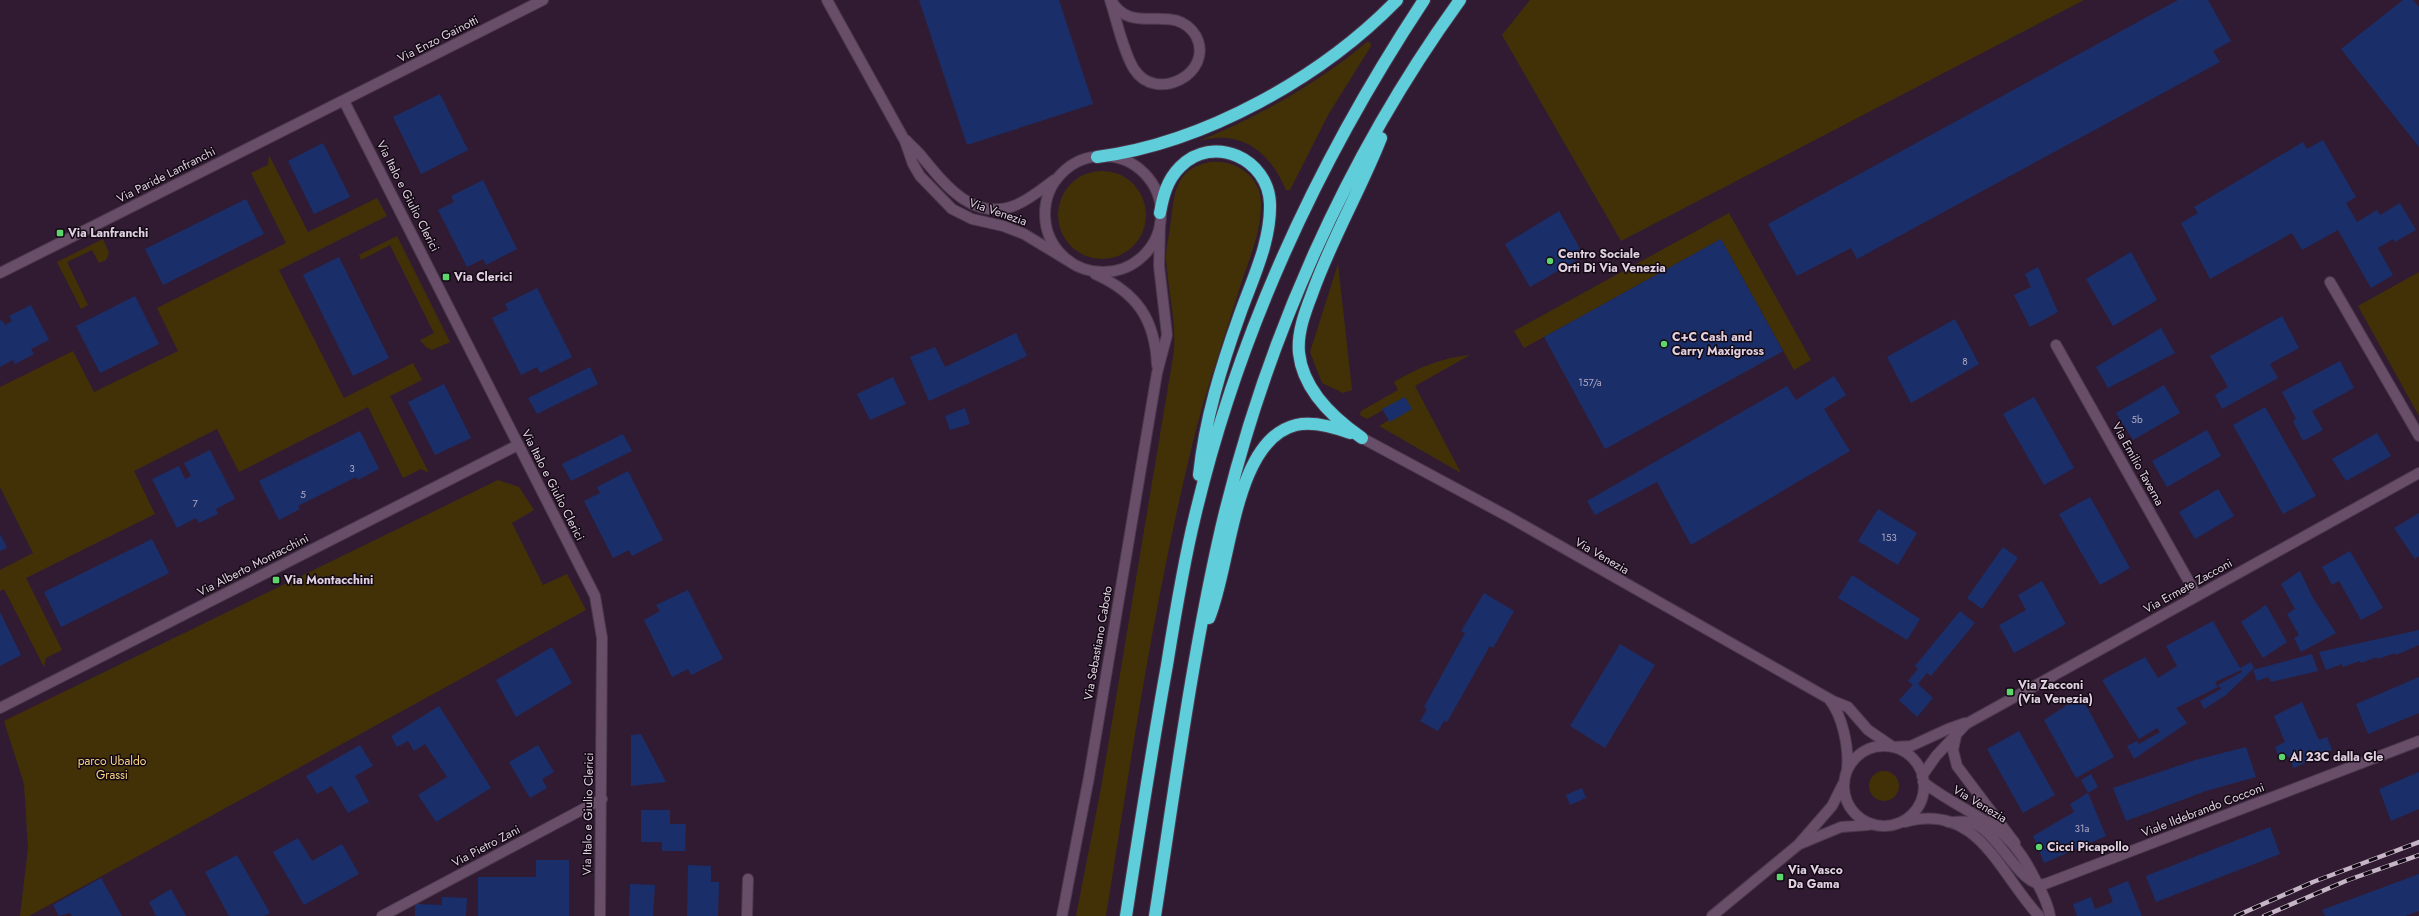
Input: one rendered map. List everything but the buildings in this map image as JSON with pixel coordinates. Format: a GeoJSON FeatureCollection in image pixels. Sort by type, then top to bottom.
{"type":"FeatureCollection","features":[{"type":"Feature","properties":{"kind":"highway"},"geometry":{"type":"LineString","coordinates":[[1097,157],[1136,150],[1174,139],[1245,108],[1324,61],[1371,24],[1397,0]]}},
{"type":"Feature","properties":{"kind":"highway"},"geometry":{"type":"LineString","coordinates":[[1194,516],[1231,388],[1276,267],[1314,187],[1352,116],[1424,0]]}},
{"type":"Feature","properties":{"kind":"highway"},"geometry":{"type":"LineString","coordinates":[[1155,916],[1197,657],[1223,522],[1244,445],[1271,361],[1322,239],[1361,160],[1395,100],[1460,0]]}},
{"type":"Feature","properties":{"kind":"highway"},"geometry":{"type":"LineString","coordinates":[[1362,438],[1336,418],[1314,391],[1304,373],[1299,344],[1306,309],[1317,280],[1377,147],[1395,100]]}},
{"type":"Feature","properties":{"kind":"highway"},"geometry":{"type":"LineString","coordinates":[[1126,916],[1178,595],[1194,516],[1208,417],[1228,349],[1267,232],[1270,202],[1263,178],[1257,169],[1238,155],[1217,152],[1196,156],[1180,166],[1164,192],[1160,218]]}},
{"type":"Feature","properties":{"kind":"highway"},"geometry":{"type":"LineString","coordinates":[[1197,657],[1218,594],[1243,490],[1251,466],[1260,451],[1280,432],[1297,425],[1330,427],[1362,438]]}},
{"type":"Feature","properties":{"kind":"street","name":"Via Enzo Gainotti"},"geometry":{"type":"LineString","coordinates":[[344,101],[543,0]]}},
{"type":"Feature","properties":{"kind":"street","name":"Via Venezia"},"geometry":{"type":"LineString","coordinates":[[827,0],[901,135],[916,170],[933,190],[952,208],[972,219],[1003,226],[1024,234],[1076,266],[1099,272],[1127,267],[1149,249],[1160,218],[1157,195],[1141,171],[1125,161],[1097,157],[1079,162],[1063,172],[1032,196],[1016,205],[1002,209],[984,208],[969,203],[955,194],[901,135]]}},
{"type":"Feature","properties":{"kind":"street"},"geometry":{"type":"LineString","coordinates":[[1110,0],[1121,12],[1131,17],[1142,18],[1159,14],[1171,15],[1182,19],[1191,28],[1197,38],[1199,49],[1197,60],[1192,70],[1184,78],[1174,83],[1163,85],[1142,78],[1134,70],[1110,0]]}},
{"type":"Feature","properties":{"kind":"street","name":"Via Paride Lanfranchi"},"geometry":{"type":"LineString","coordinates":[[0,273],[344,101]]}},
{"type":"Feature","properties":{"kind":"street","name":"Via Italo e Giulio Clerici"},"geometry":{"type":"LineString","coordinates":[[344,101],[595,596],[602,633],[600,916]]}},
{"type":"Feature","properties":{"kind":"street","name":"Via Venezia"},"geometry":{"type":"LineString","coordinates":[[1063,172],[1056,179],[1048,196],[1046,225],[1055,247],[1076,266]]}},
{"type":"Feature","properties":{"kind":"street","name":"Via Sebastiano Caboto"},"geometry":{"type":"LineString","coordinates":[[1062,916],[1088,783],[1157,373],[1167,335],[1159,266],[1160,218]]}},
{"type":"Feature","properties":{"kind":"street","name":"Via Sebastiano Caboto"},"geometry":{"type":"LineString","coordinates":[[1076,266],[1116,285],[1131,296],[1142,309],[1151,330],[1157,373]]}},
{"type":"Feature","properties":{"kind":"street"},"geometry":{"type":"LineString","coordinates":[[2330,282],[2419,436]]}},
{"type":"Feature","properties":{"kind":"street","name":"Via Emilio Taverna"},"geometry":{"type":"LineString","coordinates":[[2056,345],[2197,596]]}},
{"type":"Feature","properties":{"kind":"street","name":"Via Venezia"},"geometry":{"type":"LineString","coordinates":[[1362,438],[1509,517],[1828,698],[1848,706],[1868,730],[1893,747],[1908,754],[1914,760],[1923,779],[1945,798],[1996,826],[2020,852],[2038,884],[2050,916]]}},
{"type":"Feature","properties":{"kind":"street","name":"Via Alberto Montacchini"},"geometry":{"type":"LineString","coordinates":[[0,708],[518,445]]}},
{"type":"Feature","properties":{"kind":"street","name":"Via Ermete Zacconi"},"geometry":{"type":"LineString","coordinates":[[1893,747],[1910,746],[1944,730],[1969,722],[2419,473]]}},
{"type":"Feature","properties":{"kind":"street"},"geometry":{"type":"LineString","coordinates":[[1828,698],[1835,708],[1848,750],[1845,797],[1854,814],[1866,822],[1880,826]]}},
{"type":"Feature","properties":{"kind":"street","name":"Via Ermete Zacconi"},"geometry":{"type":"LineString","coordinates":[[1923,779],[1936,756],[1969,722]]}},
{"type":"Feature","properties":{"kind":"street"},"geometry":{"type":"LineString","coordinates":[[1956,735],[1953,750],[1957,766],[2020,852]]}},
{"type":"Feature","properties":{"kind":"street","name":"Viale Ildebrando Cocconi"},"geometry":{"type":"LineString","coordinates":[[2038,884],[2051,882],[2419,741]]}},
{"type":"Feature","properties":{"kind":"street"},"geometry":{"type":"LineString","coordinates":[[1712,916],[1798,845],[1832,806],[1839,794],[1846,773],[1860,754],[1868,749],[1893,747]]}},
{"type":"Feature","properties":{"kind":"street"},"geometry":{"type":"LineString","coordinates":[[1899,824],[1908,818],[1922,799],[1923,779]]}},
{"type":"Feature","properties":{"kind":"street","name":"Via Pietro Zani"},"geometry":{"type":"LineString","coordinates":[[382,916],[602,800]]}},
{"type":"Feature","properties":{"kind":"street"},"geometry":{"type":"LineString","coordinates":[[1798,845],[1845,826],[1863,824],[1880,826],[1923,819],[1948,822],[1970,822],[1980,828],[2005,850],[2023,876],[2038,884]]}},
{"type":"Feature","properties":{"kind":"street"},"geometry":{"type":"LineString","coordinates":[[1948,822],[1964,828],[1982,841],[2039,916]]}},
{"type":"Feature","properties":{"kind":"street"},"geometry":{"type":"LineString","coordinates":[[747,916],[748,879]]}},
{"type":"Feature","properties":{"kind":"green space"},"geometry":{"type":"Polygon","coordinates":[[[1530,0],[2084,0],[1621,241],[1502,35],[1530,0]]]}},
{"type":"Feature","properties":{"kind":"green space"},"geometry":{"type":"Polygon","coordinates":[[[1367,42],[1370,42],[1371,46],[1328,115],[1290,190],[1286,190],[1272,165],[1253,147],[1241,141],[1228,138],[1214,138],[1199,141],[1244,121],[1287,98],[1328,72],[1367,42]]]}},
{"type":"Feature","properties":{"kind":"green space"},"geometry":{"type":"Polygon","coordinates":[[[269,155],[308,232],[377,198],[387,216],[279,270],[344,398],[413,363],[422,380],[390,396],[429,473],[421,469],[403,478],[368,407],[239,472],[217,429],[134,471],[155,514],[26,578],[62,650],[46,658],[44,667],[4,589],[0,591],[0,570],[33,553],[0,487],[0,387],[73,351],[94,392],[178,351],[157,308],[286,243],[251,173],[268,165],[269,155]]]}},
{"type":"Feature","properties":{"kind":"green space"},"geometry":{"type":"Polygon","coordinates":[[[1210,162],[1220,162],[1238,167],[1252,178],[1260,195],[1261,205],[1259,226],[1254,247],[1203,406],[1178,504],[1144,680],[1106,916],[1076,916],[1101,788],[1174,351],[1174,327],[1166,259],[1174,199],[1179,182],[1184,175],[1199,165],[1210,162]]]}},
{"type":"Feature","properties":{"kind":"green space"},"geometry":{"type":"Polygon","coordinates":[[[1102,171],[1119,174],[1127,178],[1139,190],[1143,198],[1146,215],[1143,232],[1139,240],[1127,252],[1119,256],[1102,259],[1085,256],[1077,252],[1065,240],[1061,232],[1058,215],[1061,198],[1065,190],[1077,178],[1085,174],[1102,171]]]}},
{"type":"Feature","properties":{"kind":"green space"},"geometry":{"type":"Polygon","coordinates":[[[1729,213],[1811,360],[1794,370],[1721,239],[1524,348],[1514,331],[1729,213]]]}},
{"type":"Feature","properties":{"kind":"green space"},"geometry":{"type":"Polygon","coordinates":[[[397,236],[450,342],[432,350],[426,347],[420,340],[434,333],[390,245],[361,260],[359,255],[397,236]]]}},
{"type":"Feature","properties":{"kind":"green space"},"geometry":{"type":"Polygon","coordinates":[[[103,239],[109,253],[106,260],[99,263],[92,250],[67,262],[88,305],[81,309],[57,262],[103,239]]]}},
{"type":"Feature","properties":{"kind":"green space"},"geometry":{"type":"Polygon","coordinates":[[[1338,264],[1352,390],[1343,393],[1322,383],[1310,352],[1338,264]]]}},
{"type":"Feature","properties":{"kind":"green space"},"geometry":{"type":"Polygon","coordinates":[[[2419,272],[2419,416],[2358,306],[2419,272]]]}},
{"type":"Feature","properties":{"kind":"green space"},"geometry":{"type":"Polygon","coordinates":[[[1470,355],[1415,386],[1461,473],[1379,426],[1389,420],[1383,410],[1367,419],[1360,415],[1361,411],[1398,390],[1394,382],[1403,377],[1421,368],[1450,358],[1470,355]]]}},
{"type":"Feature","properties":{"kind":"green space","name":"parco Ubaldo Grassi"},"geometry":{"type":"Polygon","coordinates":[[[498,480],[519,487],[534,510],[512,523],[543,585],[567,574],[586,610],[29,916],[20,916],[28,848],[24,784],[4,721],[498,480]]]}},
{"type":"Feature","properties":{"kind":"green space"},"geometry":{"type":"Polygon","coordinates":[[[1884,771],[1895,775],[1899,786],[1895,797],[1884,801],[1873,797],[1869,786],[1873,775],[1884,771]]]}},
{"type":"Feature","properties":{"kind":"railway"},"geometry":{"type":"LineString","coordinates":[[2236,916],[2313,882],[2419,842]]}},
{"type":"Feature","properties":{"kind":"railway"},"geometry":{"type":"LineString","coordinates":[[2264,916],[2348,880],[2419,855]]}},
{"type":"Feature","properties":{"kind":"place","name":"Via Lanfranchi"},"geometry":{"type":"Point","coordinates":[60,233]}},
{"type":"Feature","properties":{"kind":"place","name":"Centro Sociale Orti Di Via Venezia"},"geometry":{"type":"Point","coordinates":[1550,261]}},
{"type":"Feature","properties":{"kind":"place","name":"Via Clerici"},"geometry":{"type":"Point","coordinates":[446,277]}},
{"type":"Feature","properties":{"kind":"place","name":"C+C Cash and Carry Maxigross"},"geometry":{"type":"Point","coordinates":[1664,344]}},
{"type":"Feature","properties":{"kind":"place","name":"Via Montacchini"},"geometry":{"type":"Point","coordinates":[276,580]}},
{"type":"Feature","properties":{"kind":"place","name":"Via Zacconi (Via Venezia)"},"geometry":{"type":"Point","coordinates":[2010,692]}},
{"type":"Feature","properties":{"kind":"place","name":"Al 23C dalla Gle"},"geometry":{"type":"Point","coordinates":[2282,757]}},
{"type":"Feature","properties":{"kind":"place","name":"Cicci Picapollo"},"geometry":{"type":"Point","coordinates":[2039,847]}},
{"type":"Feature","properties":{"kind":"place","name":"Via Vasco Da Gama"},"geometry":{"type":"Point","coordinates":[1780,877]}}]}
